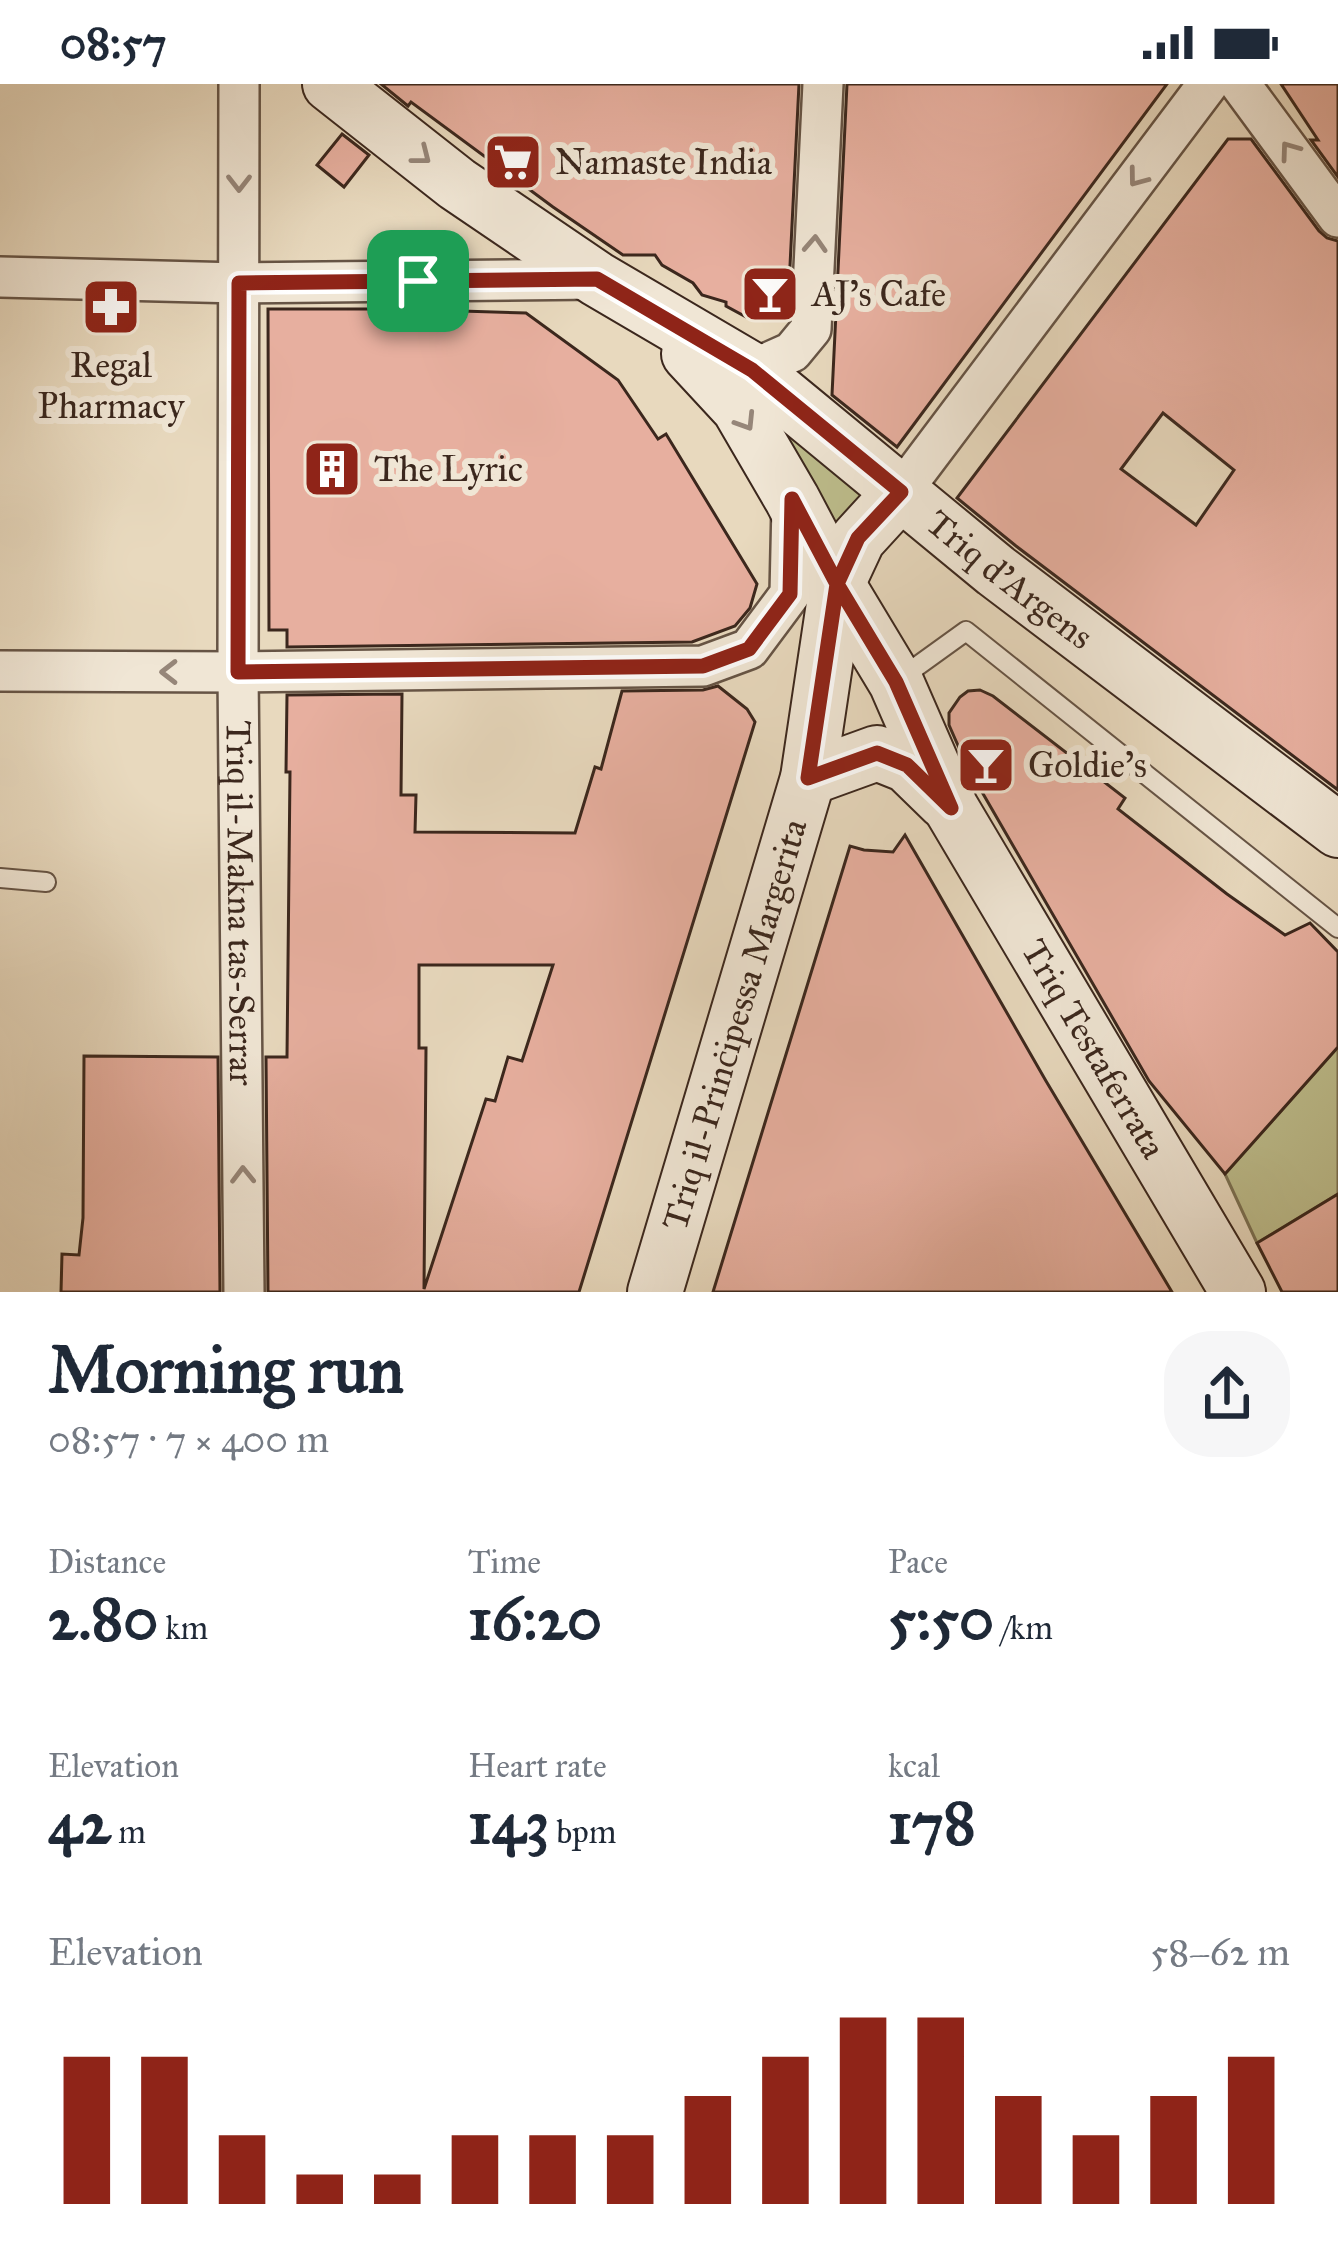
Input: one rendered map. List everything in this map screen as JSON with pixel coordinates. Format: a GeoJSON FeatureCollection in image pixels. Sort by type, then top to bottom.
{"type":"FeatureCollection","features":[{"type":"Feature","properties":{"kind":"main road","name":"Triq d'Argens"},"geometry":{"type":"LineString","coordinates":[[330,84],[457,184],[619,291],[752,370],[996,571],[1338,830]]}},
{"type":"Feature","properties":{"kind":"main road","name":"Triq Testaferrata"},"geometry":{"type":"LineString","coordinates":[[619,291],[739,408],[896,682],[951,808],[1238,1292]]}},
{"type":"Feature","properties":{"kind":"main road","name":"Triq il-Prinċipessa Margerita"},"geometry":{"type":"LineString","coordinates":[[655,1292],[808,778],[837,584],[858,538],[901,492]]}},
{"type":"Feature","properties":{"kind":"main road","name":"Triq Testaferrata"},"geometry":{"type":"LineString","coordinates":[[808,778],[877,753],[907,765],[951,808]]}},
{"type":"Feature","properties":{"kind":"street","name":"Triq il-Makna tas-Serrar"},"geometry":{"type":"LineString","coordinates":[[239,84],[244,1292]]}},
{"type":"Feature","properties":{"kind":"street"},"geometry":{"type":"LineString","coordinates":[[752,370],[792,352],[811,329],[823,84]]}},
{"type":"Feature","properties":{"kind":"street"},"geometry":{"type":"LineString","coordinates":[[901,492],[1208,84]]}},
{"type":"Feature","properties":{"kind":"street"},"geometry":{"type":"LineString","coordinates":[[1240,84],[1338,217]]}},
{"type":"Feature","properties":{"kind":"street"},"geometry":{"type":"LineString","coordinates":[[0,277],[619,291]]}},
{"type":"Feature","properties":{"kind":"street"},"geometry":{"type":"LineString","coordinates":[[0,671],[703,666],[749,649],[790,594],[792,499]]}},
{"type":"Feature","properties":{"kind":"lane"},"geometry":{"type":"LineString","coordinates":[[896,682],[966,632],[1338,928]]}},
{"type":"Feature","properties":{"kind":"lane"},"geometry":{"type":"LineString","coordinates":[[0,878],[46,882]]}},
{"type":"Feature","properties":{"kind":"green space"},"geometry":{"type":"Polygon","coordinates":[[[762,407],[872,491],[839,529],[762,407]]]}},
{"type":"Feature","properties":{"kind":"green space"},"geometry":{"type":"Polygon","coordinates":[[[1338,1047],[1338,1194],[1257,1243],[1225,1174],[1338,1047]]]}},
{"type":"Feature","properties":{"kind":"building"},"geometry":{"type":"Polygon","coordinates":[[[381,84],[799,84],[788,306],[777,305],[759,318],[748,318],[726,302],[702,295],[655,255],[623,255],[381,84]]]}},
{"type":"Feature","properties":{"kind":"building"},"geometry":{"type":"Polygon","coordinates":[[[847,84],[1167,84],[897,447],[832,395],[847,84]]]}},
{"type":"Feature","properties":{"kind":"building"},"geometry":{"type":"Polygon","coordinates":[[[1281,84],[1338,84],[1338,177],[1311,140],[1318,140],[1281,84]]]}},
{"type":"Feature","properties":{"kind":"building"},"geometry":{"type":"Polygon","coordinates":[[[342,134],[369,155],[344,187],[317,165],[342,134]]]}},
{"type":"Feature","properties":{"kind":"building"},"geometry":{"type":"Polygon","coordinates":[[[1228,139],[1251,139],[1319,231],[1338,241],[1338,790],[1016,546],[957,498],[1228,139]],[[1163,413],[1121,469],[1196,525],[1234,470],[1163,413]]]}},
{"type":"Feature","properties":{"kind":"building"},"geometry":{"type":"Polygon","coordinates":[[[268,309],[526,313],[618,380],[658,439],[666,434],[757,584],[750,608],[735,626],[692,642],[287,647],[287,630],[269,630],[268,309]]]}},
{"type":"Feature","properties":{"kind":"building"},"geometry":{"type":"Polygon","coordinates":[[[718,686],[747,709],[755,722],[579,1292],[268,1292],[266,1057],[287,1057],[287,695],[402,694],[401,795],[416,795],[415,832],[575,833],[595,767],[601,769],[622,691],[718,686]],[[419,965],[419,1048],[426,1048],[424,1289],[486,1099],[495,1101],[508,1057],[522,1061],[553,965],[419,965]]]}},
{"type":"Feature","properties":{"kind":"building"},"geometry":{"type":"Polygon","coordinates":[[[980,690],[1125,798],[1118,809],[1227,894],[1285,935],[1310,923],[1338,952],[1338,1047],[1225,1174],[1149,1081],[967,766],[949,725],[949,713],[968,691],[980,690]]]}},
{"type":"Feature","properties":{"kind":"building"},"geometry":{"type":"Polygon","coordinates":[[[905,835],[1172,1292],[713,1292],[850,846],[893,852],[905,835]]]}},
{"type":"Feature","properties":{"kind":"building"},"geometry":{"type":"Polygon","coordinates":[[[84,1056],[218,1057],[220,1292],[61,1292],[62,1254],[79,1255],[83,1218],[84,1056]]]}},
{"type":"Feature","properties":{"kind":"building"},"geometry":{"type":"Polygon","coordinates":[[[1338,1194],[1338,1292],[1282,1292],[1257,1243],[1338,1194]]]}},
{"type":"Feature","properties":{"kind":"place","name":"Namaste India"},"geometry":{"type":"Point","coordinates":[513,162]}},
{"type":"Feature","properties":{"kind":"place","name":"AJ's Cafe"},"geometry":{"type":"Point","coordinates":[770,294]}},
{"type":"Feature","properties":{"kind":"place","name":"Regal Pharmacy"},"geometry":{"type":"Point","coordinates":[111,307]}},
{"type":"Feature","properties":{"kind":"place","name":"The Lyric"},"geometry":{"type":"Point","coordinates":[332,469]}},
{"type":"Feature","properties":{"kind":"place","name":"Goldie's"},"geometry":{"type":"Point","coordinates":[986,765]}},
{"type":"Feature","properties":{"kind":"route"},"geometry":{"type":"LineString","coordinates":[[418,281],[239,283],[238,672],[703,666],[749,649],[790,594],[792,499],[837,584],[808,778],[877,753],[907,765],[951,808],[896,682],[837,584],[858,538],[901,492],[752,370],[597,279],[418,281]]}}]}
